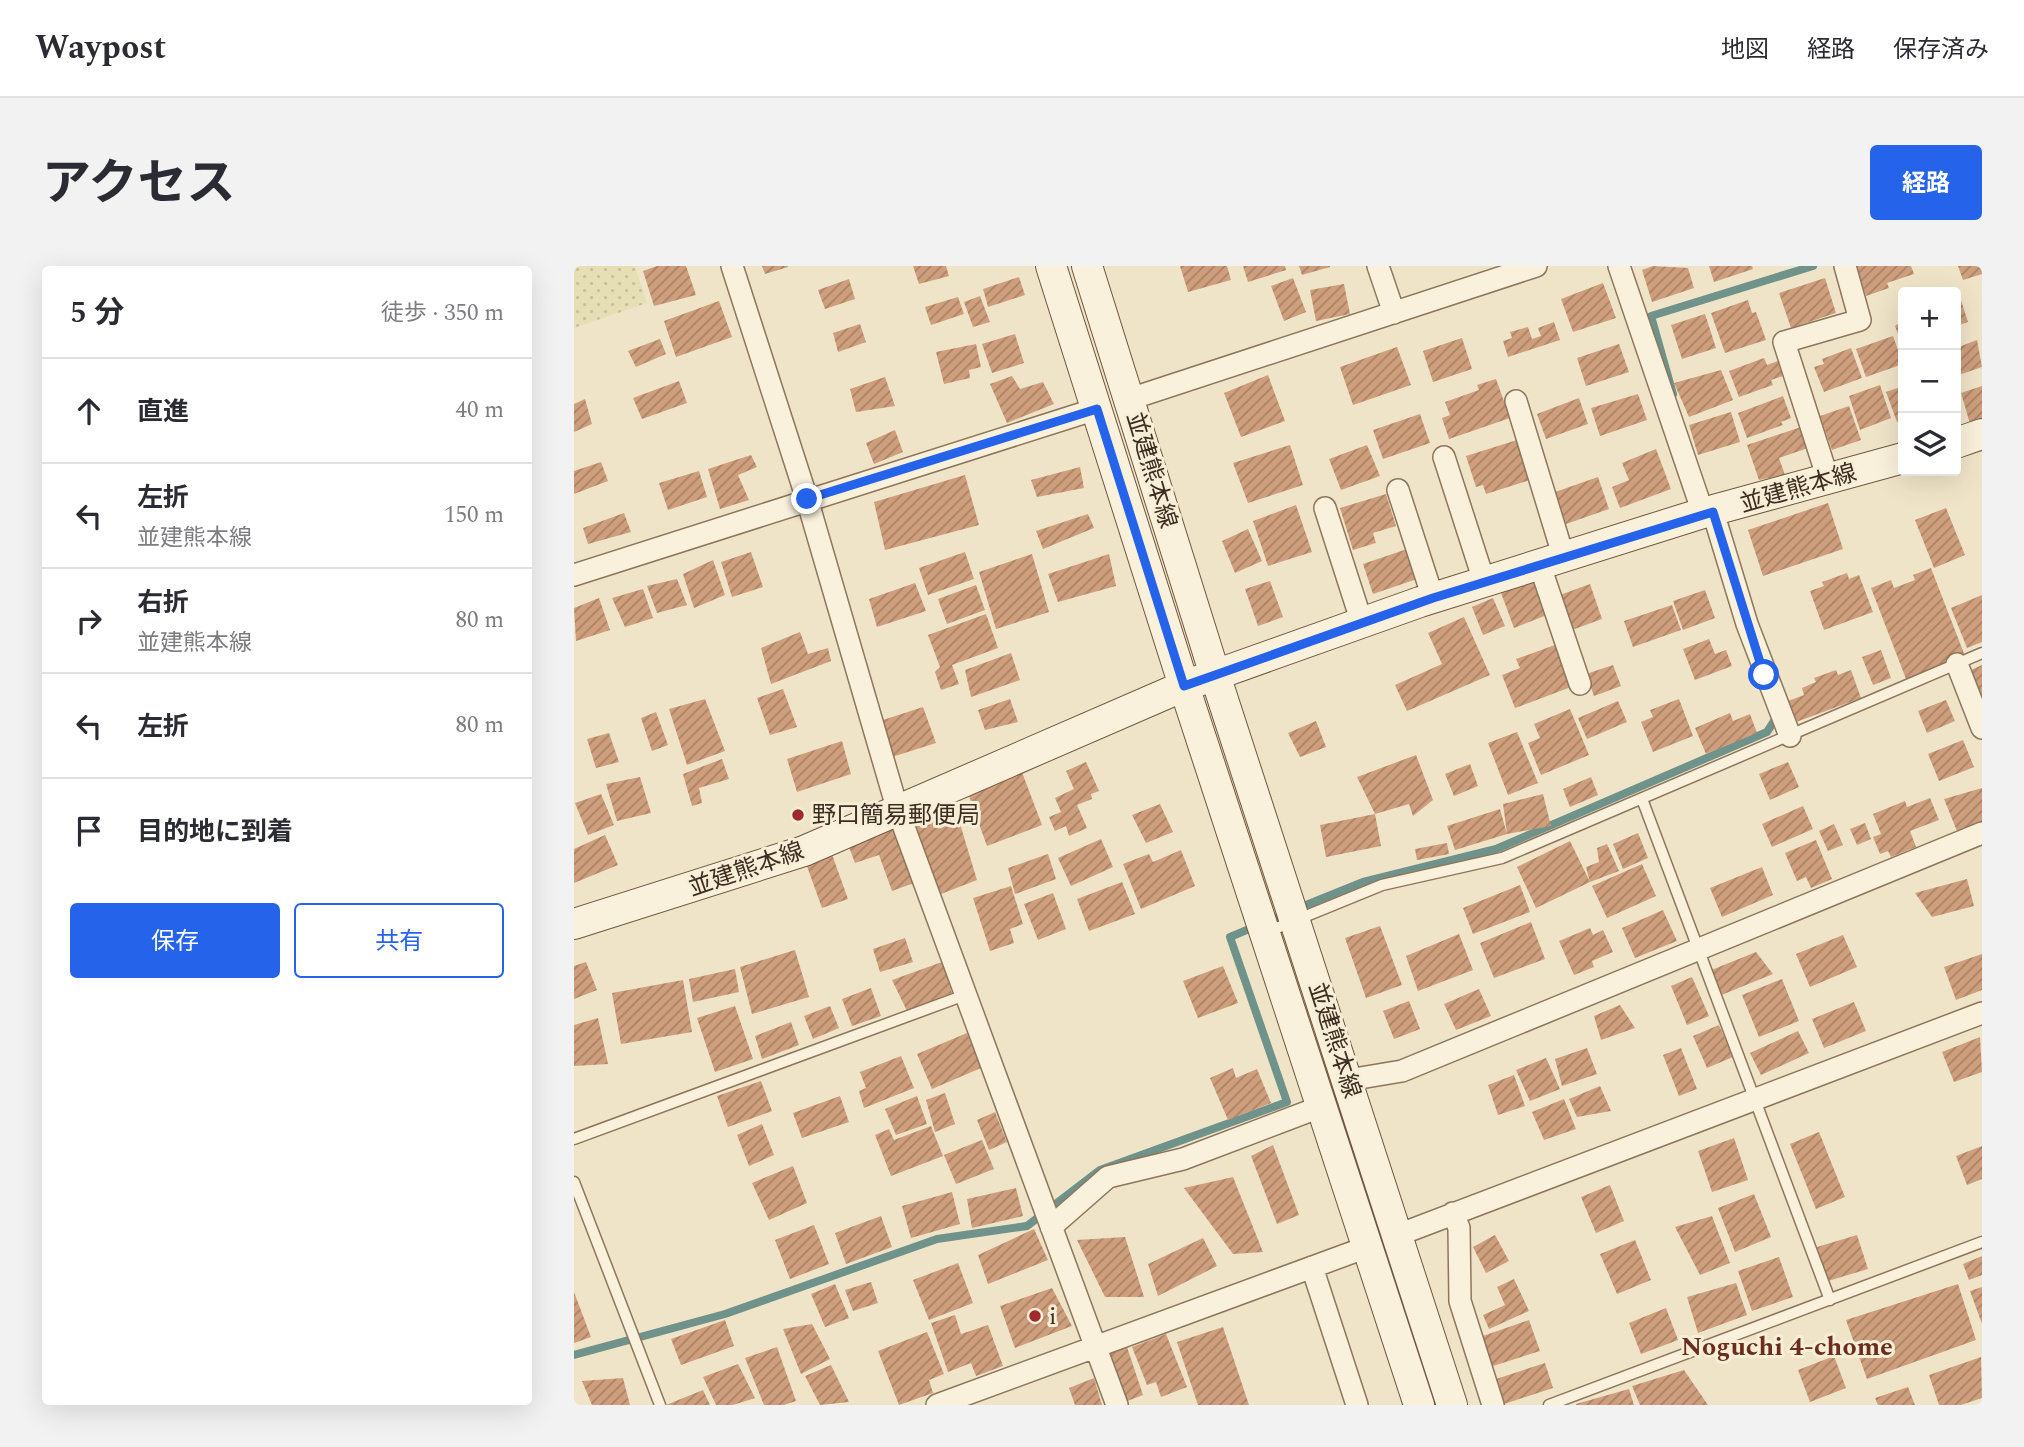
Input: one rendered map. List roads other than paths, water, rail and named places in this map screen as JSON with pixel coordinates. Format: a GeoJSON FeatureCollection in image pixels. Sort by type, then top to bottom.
{"type":"FeatureCollection","features":[{"type":"Feature","properties":{"kind":"main road","name":"並建熊本線"},"geometry":{"type":"LineString","coordinates":[[1051,266],[1184,686],[1267,932],[1320,1107],[1419,1405]]}},
{"type":"Feature","properties":{"kind":"main road","name":"並建熊本線"},"geometry":{"type":"LineString","coordinates":[[1087,266],[1215,675],[1452,1405]]}},
{"type":"Feature","properties":{"kind":"main road"},"geometry":{"type":"LineString","coordinates":[[1961,441],[1982,434]]}},
{"type":"Feature","properties":{"kind":"main road","name":"並建熊本線"},"geometry":{"type":"LineString","coordinates":[[574,923],[804,851],[1184,686],[1433,598],[1551,559],[1898,459]]}},
{"type":"Feature","properties":{"kind":"street"},"geometry":{"type":"LineString","coordinates":[[732,266],[807,499],[898,811],[1117,1405]]}},
{"type":"Feature","properties":{"kind":"street"},"geometry":{"type":"LineString","coordinates":[[1378,266],[1394,313]]}},
{"type":"Feature","properties":{"kind":"street"},"geometry":{"type":"LineString","coordinates":[[1130,399],[1394,313],[1473,276],[1536,266]]}},
{"type":"Feature","properties":{"kind":"street"},"geometry":{"type":"LineString","coordinates":[[1619,266],[1747,624],[1790,736]]}},
{"type":"Feature","properties":{"kind":"street"},"geometry":{"type":"LineString","coordinates":[[1828,479],[1784,342],[1860,320],[1845,266]]}},
{"type":"Feature","properties":{"kind":"street"},"geometry":{"type":"LineString","coordinates":[[1516,401],[1580,684]]}},
{"type":"Feature","properties":{"kind":"street"},"geometry":{"type":"LineString","coordinates":[[574,575],[1097,409]]}},
{"type":"Feature","properties":{"kind":"street"},"geometry":{"type":"LineString","coordinates":[[1444,457],[1484,581]]}},
{"type":"Feature","properties":{"kind":"street"},"geometry":{"type":"LineString","coordinates":[[1398,489],[1433,598]]}},
{"type":"Feature","properties":{"kind":"street"},"geometry":{"type":"LineString","coordinates":[[1325,508],[1362,623]]}},
{"type":"Feature","properties":{"kind":"street"},"geometry":{"type":"LineString","coordinates":[[1957,664],[1982,728]]}},
{"type":"Feature","properties":{"kind":"street"},"geometry":{"type":"LineString","coordinates":[[1348,1080],[1402,1072],[1982,833]]}},
{"type":"Feature","properties":{"kind":"street"},"geometry":{"type":"LineString","coordinates":[[1398,1235],[1982,1013]]}},
{"type":"Feature","properties":{"kind":"street"},"geometry":{"type":"LineString","coordinates":[[1051,1227],[1108,1177],[1183,1159],[1320,1107]]}},
{"type":"Feature","properties":{"kind":"street"},"geometry":{"type":"LineString","coordinates":[[1453,1213],[1459,1228],[1460,1301],[1493,1405]]}},
{"type":"Feature","properties":{"kind":"street"},"geometry":{"type":"LineString","coordinates":[[937,1405],[1367,1247]]}},
{"type":"Feature","properties":{"kind":"street"},"geometry":{"type":"LineString","coordinates":[[1312,1267],[1357,1405]]}},
{"type":"Feature","properties":{"kind":"lane"},"geometry":{"type":"LineString","coordinates":[[1267,932],[1382,885],[1503,858],[1982,653]]}},
{"type":"Feature","properties":{"kind":"lane"},"geometry":{"type":"LineString","coordinates":[[1642,799],[1830,1300]]}},
{"type":"Feature","properties":{"kind":"lane"},"geometry":{"type":"LineString","coordinates":[[574,1139],[965,995]]}},
{"type":"Feature","properties":{"kind":"lane"},"geometry":{"type":"LineString","coordinates":[[574,1182],[660,1405]]}},
{"type":"Feature","properties":{"kind":"lane"},"geometry":{"type":"LineString","coordinates":[[1549,1405],[1982,1242]]}},
{"type":"Feature","properties":{"kind":"waterway"},"geometry":{"type":"LineString","coordinates":[[1673,394],[1651,316],[1813,266]]}},
{"type":"Feature","properties":{"kind":"waterway"},"geometry":{"type":"LineString","coordinates":[[1306,905],[1363,882],[1496,849],[1767,732],[1776,718],[1774,713]]}},
{"type":"Feature","properties":{"kind":"waterway"},"geometry":{"type":"LineString","coordinates":[[574,1355],[725,1314],[937,1239],[1027,1226],[1100,1170],[1287,1102],[1230,937],[1278,917]]}},
{"type":"Feature","properties":{"kind":"place","name":"野口簡易郵便局"},"geometry":{"type":"Point","coordinates":[798,815]}},
{"type":"Feature","properties":{"kind":"place","name":"i"},"geometry":{"type":"Point","coordinates":[1035,1316]}},
{"type":"Feature","properties":{"kind":"district","name":"Noguchi 4-chome"},"geometry":{"type":"Point","coordinates":[1787,1346]}}]}
